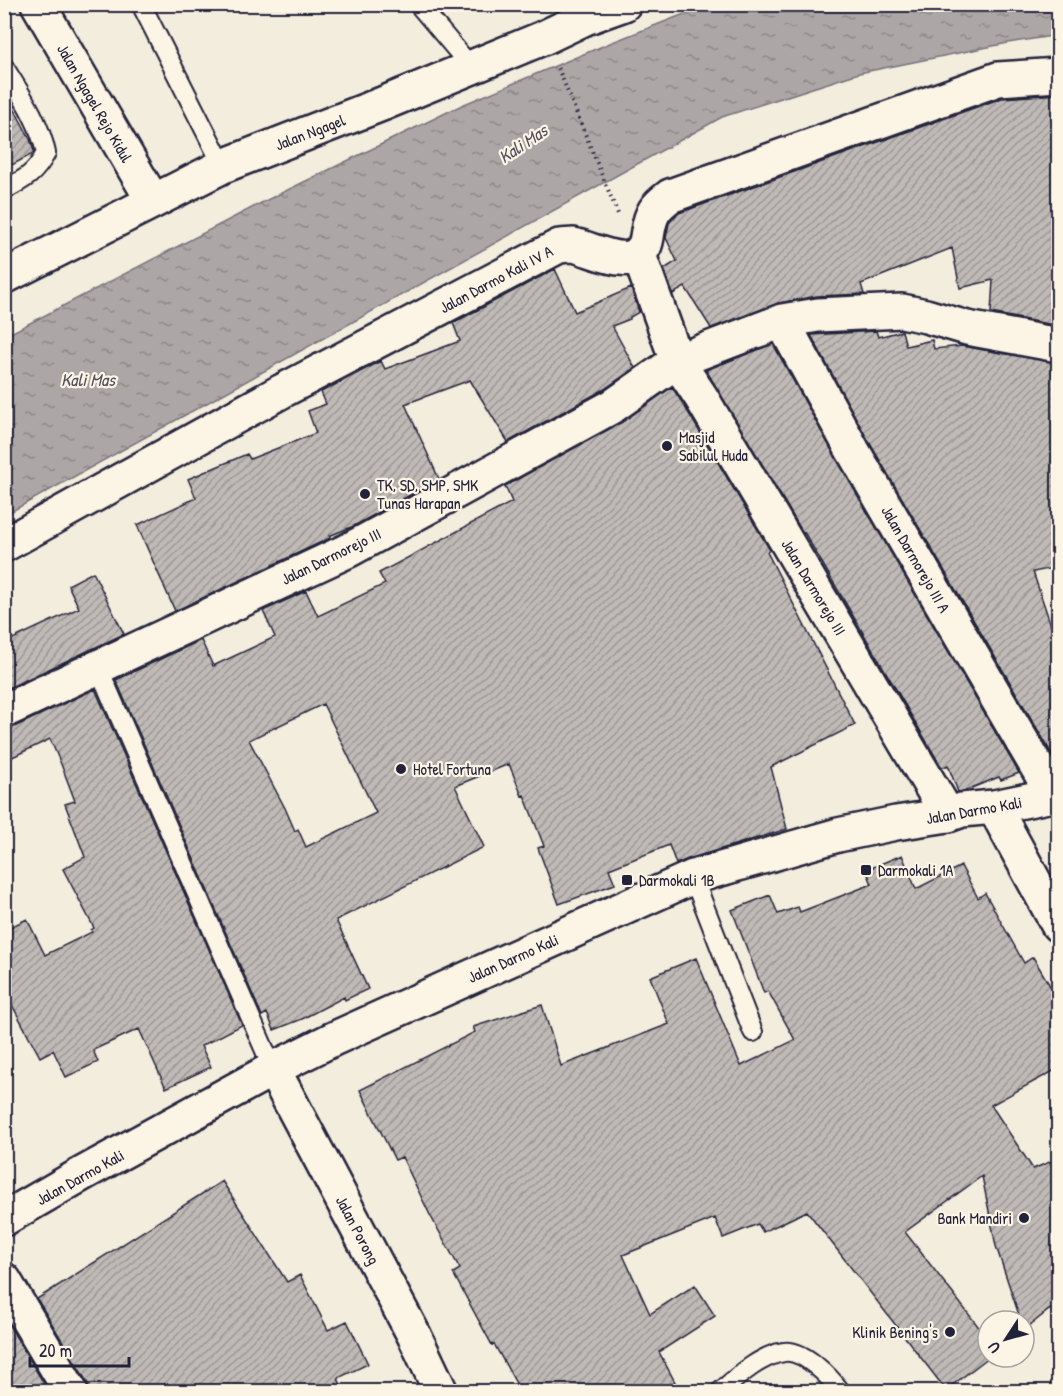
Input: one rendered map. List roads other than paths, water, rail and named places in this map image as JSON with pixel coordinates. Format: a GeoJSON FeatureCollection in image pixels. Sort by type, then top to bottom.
{"type":"FeatureCollection","features":[{"type":"Feature","properties":{"kind":"main road","name":"Jalan Ngagel Rejo Kidul"},"geometry":{"type":"LineString","coordinates":[[38,4],[153,201]]}},
{"type":"Feature","properties":{"kind":"main road","name":"Jalan Ngagel"},"geometry":{"type":"LineString","coordinates":[[4,277],[223,165],[382,104],[543,38],[578,11],[624,4]]}},
{"type":"Feature","properties":{"kind":"main road"},"geometry":{"type":"LineString","coordinates":[[639,255],[646,243],[652,215],[658,205],[670,196],[998,79],[1059,75]]}},
{"type":"Feature","properties":{"kind":"main road","name":"Jalan Darmo Kali IV A"},"geometry":{"type":"LineString","coordinates":[[4,545],[282,391],[559,246],[571,245],[620,259],[639,255]]}},
{"type":"Feature","properties":{"kind":"main road","name":"Jalan Darmorejo III"},"geometry":{"type":"LineString","coordinates":[[639,255],[677,361],[701,397],[948,814]]}},
{"type":"Feature","properties":{"kind":"main road","name":"Jalan Darmorejo III"},"geometry":{"type":"LineString","coordinates":[[4,711],[349,550],[613,406],[677,361],[782,321],[818,315],[902,311],[967,328],[1059,345]]}},
{"type":"Feature","properties":{"kind":"main road","name":"Jalan Darmorejo III A"},"geometry":{"type":"LineString","coordinates":[[782,321],[853,451],[1057,795]]}},
{"type":"Feature","properties":{"kind":"main road","name":"Jalan Darmo Kali"},"geometry":{"type":"LineString","coordinates":[[4,1219],[273,1069],[333,1039],[693,877],[838,835],[962,810],[994,807],[1057,795]]}},
{"type":"Feature","properties":{"kind":"main road"},"geometry":{"type":"LineString","coordinates":[[994,807],[1059,925]]}},
{"type":"Feature","properties":{"kind":"main road","name":"Jalan Porong"},"geometry":{"type":"LineString","coordinates":[[273,1069],[415,1337],[441,1392]]}},
{"type":"Feature","properties":{"kind":"main road"},"geometry":{"type":"LineString","coordinates":[[4,1280],[71,1392]]}},
{"type":"Feature","properties":{"kind":"lane"},"geometry":{"type":"LineString","coordinates":[[418,4],[471,67]]}},
{"type":"Feature","properties":{"kind":"lane"},"geometry":{"type":"LineString","coordinates":[[147,6],[223,165]]}},
{"type":"Feature","properties":{"kind":"lane"},"geometry":{"type":"LineString","coordinates":[[4,67],[38,125],[46,153],[38,169],[4,190]]}},
{"type":"Feature","properties":{"kind":"lane"},"geometry":{"type":"LineString","coordinates":[[98,667],[273,1069]]}},
{"type":"Feature","properties":{"kind":"lane"},"geometry":{"type":"LineString","coordinates":[[693,877],[753,1032]]}},
{"type":"Feature","properties":{"kind":"lane"},"geometry":{"type":"LineString","coordinates":[[720,1392],[747,1369],[786,1351],[804,1357],[818,1367],[841,1392]]}},
{"type":"Feature","properties":{"kind":"water","name":"Kali Mas"},"geometry":{"type":"Polygon","coordinates":[[[710,4],[1058,5],[1058,35],[859,73],[722,117],[5,515],[5,336],[267,200],[462,105],[710,4]]]}},
{"type":"Feature","properties":{"kind":"place","name":"Masjid Sabilul Huda"},"geometry":{"type":"Point","coordinates":[667,446]}},
{"type":"Feature","properties":{"kind":"place","name":"TK, SD, SMP, SMK Tunas Harapan"},"geometry":{"type":"Point","coordinates":[365,494]}},
{"type":"Feature","properties":{"kind":"place","name":"Hotel Fortuna"},"geometry":{"type":"Point","coordinates":[401,769]}},
{"type":"Feature","properties":{"kind":"place","name":"Darmokali 1A"},"geometry":{"type":"Point","coordinates":[866,870]}},
{"type":"Feature","properties":{"kind":"place","name":"Darmokali 1B"},"geometry":{"type":"Point","coordinates":[627,880]}},
{"type":"Feature","properties":{"kind":"place","name":"Bank Mandiri"},"geometry":{"type":"Point","coordinates":[1024,1218]}},
{"type":"Feature","properties":{"kind":"place","name":"Klinik Bening's"},"geometry":{"type":"Point","coordinates":[950,1332]}}]}
